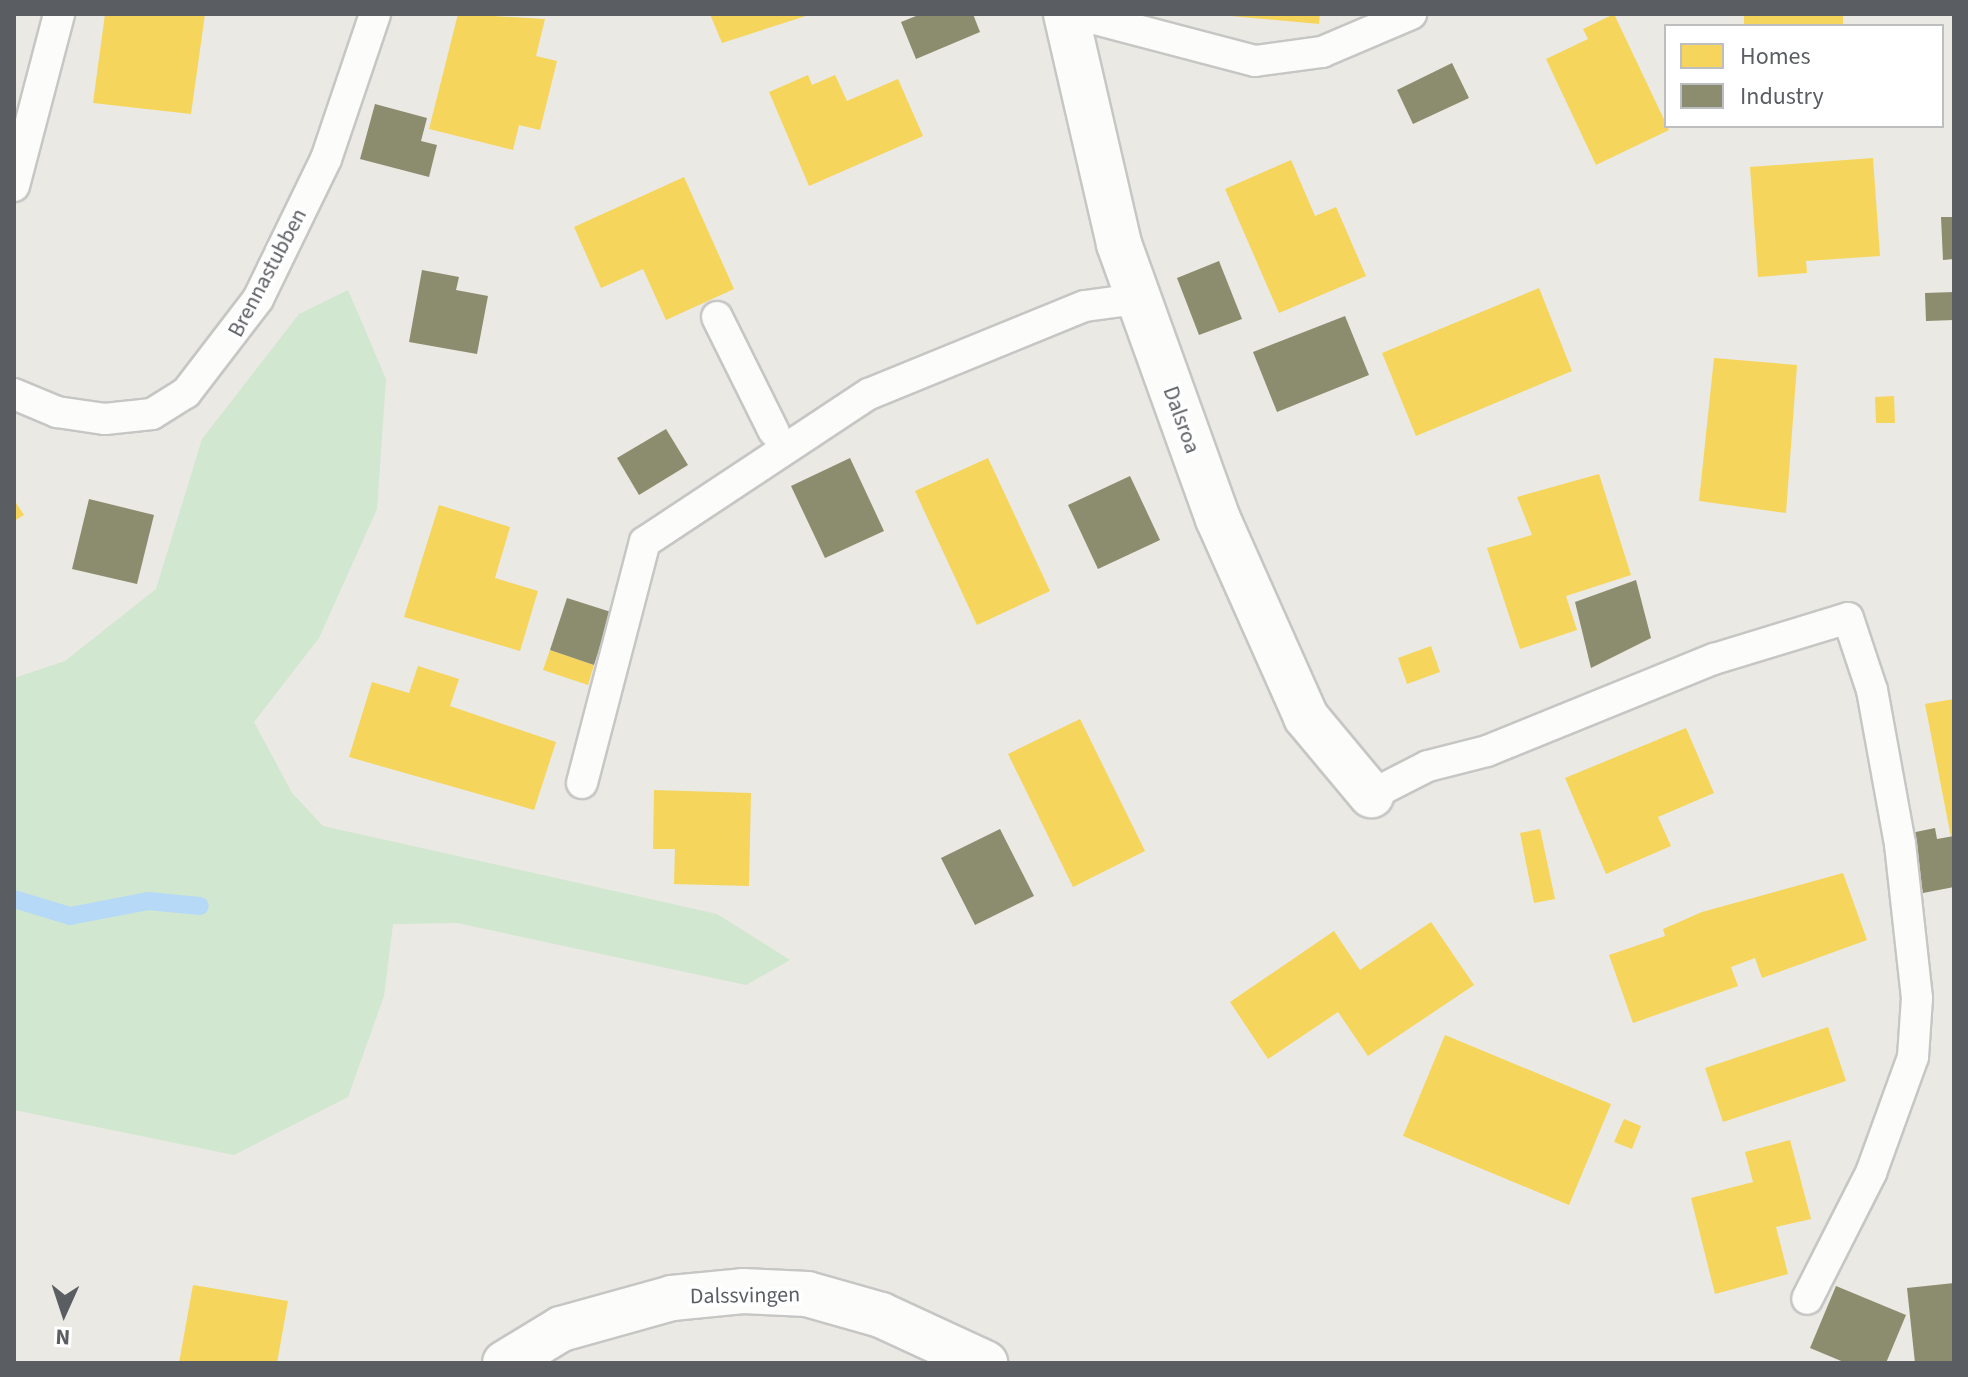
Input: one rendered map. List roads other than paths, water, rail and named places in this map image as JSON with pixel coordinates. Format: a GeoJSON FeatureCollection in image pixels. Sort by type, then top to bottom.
{"type":"FeatureCollection","features":[{"type":"Feature","properties":{"kind":"street","name":"Dalsroa"},"geometry":{"type":"LineString","coordinates":[[1066,14],[1103,191],[1136,299],[1218,519],[1306,717],[1371,795]]}},
{"type":"Feature","properties":{"kind":"street","name":"Dalssvingen"},"geometry":{"type":"LineString","coordinates":[[505,1363],[561,1329],[672,1298],[743,1291],[807,1294],[881,1315],[985,1363]]}},
{"type":"Feature","properties":{"kind":"lane"},"geometry":{"type":"LineString","coordinates":[[14,186],[59,14]]}},
{"type":"Feature","properties":{"kind":"lane","name":"Brennastubben"},"geometry":{"type":"LineString","coordinates":[[14,394],[57,412],[105,419],[152,414],[195,384],[258,299],[326,159],[375,14]]}},
{"type":"Feature","properties":{"kind":"lane"},"geometry":{"type":"LineString","coordinates":[[1076,14],[1255,61],[1322,52],[1411,14]]}},
{"type":"Feature","properties":{"kind":"lane"},"geometry":{"type":"LineString","coordinates":[[582,783],[645,542],[869,394],[1085,306],[1136,299]]}},
{"type":"Feature","properties":{"kind":"lane"},"geometry":{"type":"LineString","coordinates":[[717,317],[774,432]]}},
{"type":"Feature","properties":{"kind":"lane"},"geometry":{"type":"LineString","coordinates":[[1371,795],[1428,766],[1487,751],[1714,659],[1848,618],[1872,690],[1900,844],[1917,998],[1913,1057],[1871,1173],[1807,1299]]}},
{"type":"Feature","properties":{"kind":"waterway"},"geometry":{"type":"LineString","coordinates":[[14,899],[70,916],[148,901],[200,906]]}}]}
